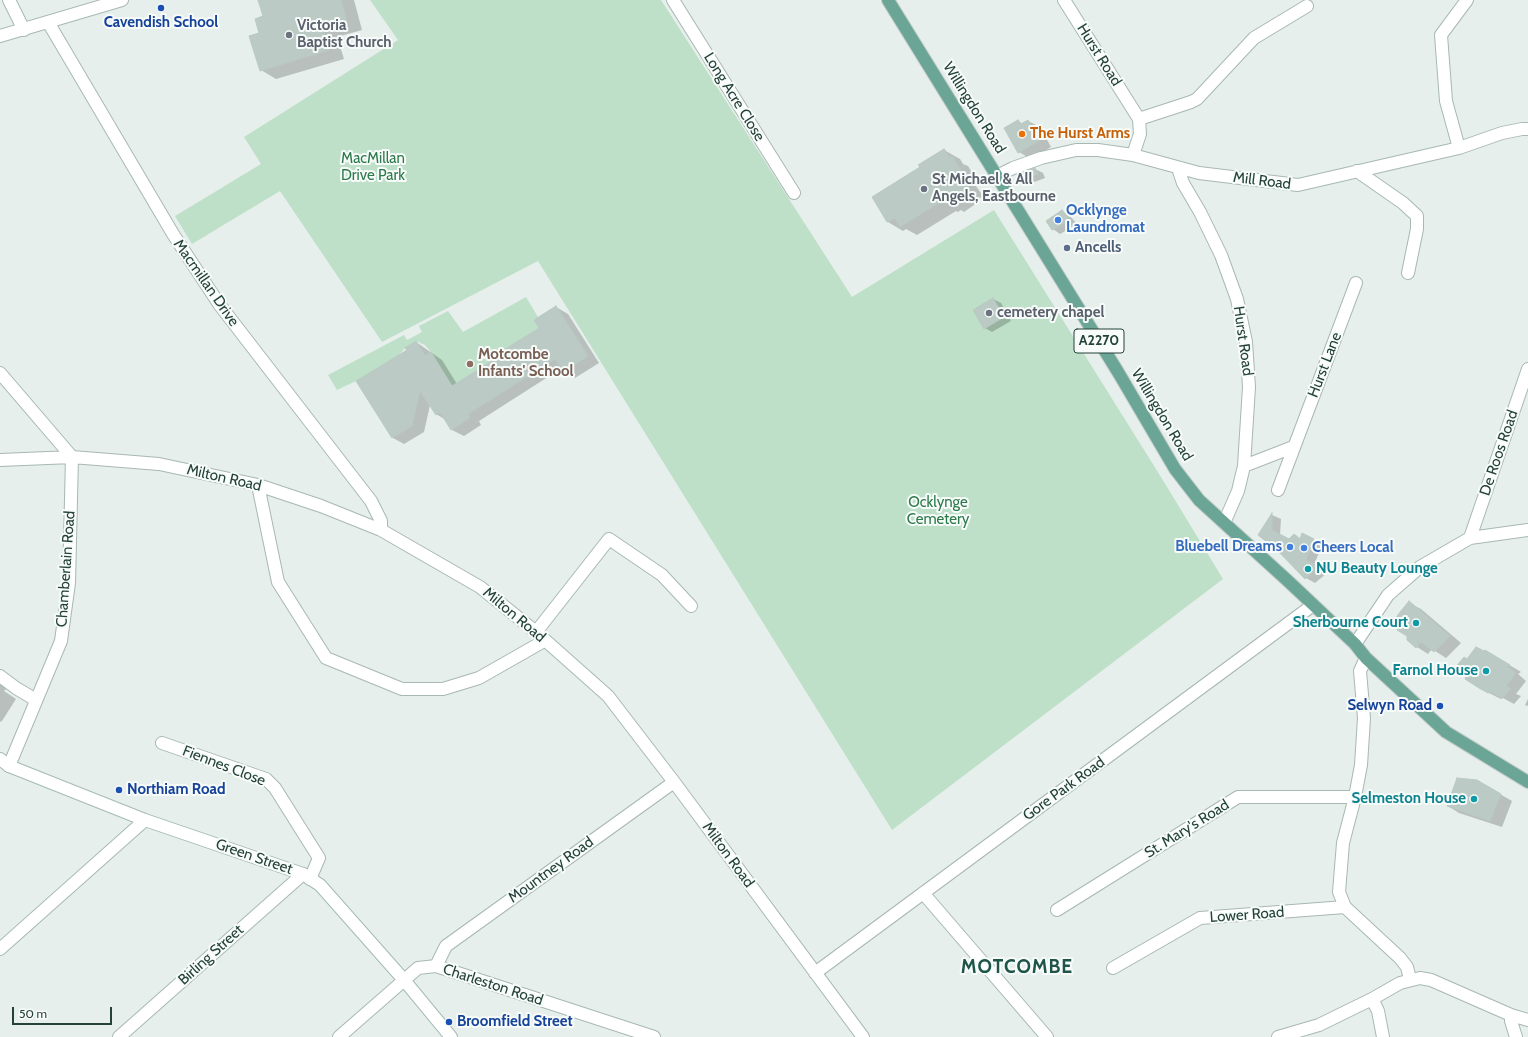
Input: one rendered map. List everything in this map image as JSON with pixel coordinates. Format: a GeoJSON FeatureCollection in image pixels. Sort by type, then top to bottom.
{"type":"FeatureCollection","features":[{"type":"Feature","properties":{"kind":"main road","name":"Willingdon Road"},"geometry":{"type":"LineString","coordinates":[[888,0],[1176,469],[1199,500],[1355,644]]}},
{"type":"Feature","properties":{"kind":"main road","name":"A2270"},"geometry":{"type":"LineString","coordinates":[[1355,644],[1366,658],[1446,732],[1528,782]]}},
{"type":"Feature","properties":{"kind":"street"},"geometry":{"type":"LineString","coordinates":[[9,0],[24,30]]}},
{"type":"Feature","properties":{"kind":"street"},"geometry":{"type":"LineString","coordinates":[[0,36],[122,0]]}},
{"type":"Feature","properties":{"kind":"street","name":"Long Acre Close"},"geometry":{"type":"LineString","coordinates":[[673,0],[794,193]]}},
{"type":"Feature","properties":{"kind":"street","name":"Hurst Road"},"geometry":{"type":"LineString","coordinates":[[1064,0],[1140,119]]}},
{"type":"Feature","properties":{"kind":"street"},"geometry":{"type":"LineString","coordinates":[[1459,148],[1446,101],[1441,34],[1467,0]]}},
{"type":"Feature","properties":{"kind":"street"},"geometry":{"type":"LineString","coordinates":[[1133,155],[1140,134],[1140,119],[1197,99],[1254,38],[1307,6]]}},
{"type":"Feature","properties":{"kind":"street","name":"Macmillan Drive"},"geometry":{"type":"LineString","coordinates":[[48,22],[173,234],[219,304],[371,501],[382,521],[381,530]]}},
{"type":"Feature","properties":{"kind":"street","name":"Mill Road"},"geometry":{"type":"LineString","coordinates":[[997,176],[1013,168],[1041,158],[1076,150],[1098,150],[1133,155],[1199,173],[1298,185],[1459,148],[1502,133],[1522,129],[1528,130]]}},
{"type":"Feature","properties":{"kind":"street","name":"Hurst Road"},"geometry":{"type":"LineString","coordinates":[[1178,168],[1183,183],[1200,212],[1221,255],[1237,299],[1246,342],[1249,387],[1244,466],[1238,491],[1224,523]]}},
{"type":"Feature","properties":{"kind":"street"},"geometry":{"type":"LineString","coordinates":[[1357,171],[1403,203],[1417,216],[1417,229],[1408,273]]}},
{"type":"Feature","properties":{"kind":"street","name":"Hurst Lane"},"geometry":{"type":"LineString","coordinates":[[1278,490],[1356,283]]}},
{"type":"Feature","properties":{"kind":"street","name":"De Roos Road"},"geometry":{"type":"LineString","coordinates":[[1470,538],[1528,369]]}},
{"type":"Feature","properties":{"kind":"street"},"geometry":{"type":"LineString","coordinates":[[0,373],[72,457]]}},
{"type":"Feature","properties":{"kind":"street"},"geometry":{"type":"LineString","coordinates":[[1244,466],[1294,447]]}},
{"type":"Feature","properties":{"kind":"street","name":"Milton Road"},"geometry":{"type":"LineString","coordinates":[[0,460],[72,457],[159,464],[258,485],[321,506],[381,530],[480,587],[608,696],[674,782],[863,1037]]}},
{"type":"Feature","properties":{"kind":"street","name":"Chamberlain Road"},"geometry":{"type":"LineString","coordinates":[[4,763],[36,700],[61,641],[69,583],[72,457]]}},
{"type":"Feature","properties":{"kind":"street"},"geometry":{"type":"LineString","coordinates":[[258,485],[278,582],[326,658],[402,689],[444,689],[479,678],[540,637],[609,539],[662,575],[691,606]]}},
{"type":"Feature","properties":{"kind":"street"},"geometry":{"type":"LineString","coordinates":[[1355,644],[1388,595],[1420,567],[1470,538],[1528,530]]}},
{"type":"Feature","properties":{"kind":"street","name":"Gore Park Road"},"geometry":{"type":"LineString","coordinates":[[815,973],[1313,605]]}},
{"type":"Feature","properties":{"kind":"street"},"geometry":{"type":"LineString","coordinates":[[1366,658],[1360,671],[1364,718],[1361,765],[1355,797],[1343,843],[1339,892],[1345,907],[1400,958],[1407,967],[1410,979]]}},
{"type":"Feature","properties":{"kind":"street"},"geometry":{"type":"LineString","coordinates":[[0,676],[36,700]]}},
{"type":"Feature","properties":{"kind":"street","name":"Fiennes Close"},"geometry":{"type":"LineString","coordinates":[[162,743],[266,779],[275,788],[319,858],[307,876]]}},
{"type":"Feature","properties":{"kind":"street","name":"Green Street"},"geometry":{"type":"LineString","coordinates":[[4,763],[145,820],[307,876],[320,885],[404,980],[451,1037]]}},
{"type":"Feature","properties":{"kind":"street","name":"Mountney Road"},"geometry":{"type":"LineString","coordinates":[[436,966],[446,946],[674,782]]}},
{"type":"Feature","properties":{"kind":"street","name":"St. Mary's Road"},"geometry":{"type":"LineString","coordinates":[[1056,910],[1238,798],[1355,797]]}},
{"type":"Feature","properties":{"kind":"street"},"geometry":{"type":"LineString","coordinates":[[0,949],[145,820]]}},
{"type":"Feature","properties":{"kind":"street","name":"Birling Street"},"geometry":{"type":"LineString","coordinates":[[120,1037],[307,876]]}},
{"type":"Feature","properties":{"kind":"street"},"geometry":{"type":"LineString","coordinates":[[923,893],[1046,1037]]}},
{"type":"Feature","properties":{"kind":"street","name":"Lower Road"},"geometry":{"type":"LineString","coordinates":[[1113,968],[1200,918],[1345,907]]}},
{"type":"Feature","properties":{"kind":"street","name":"Charleston Road"},"geometry":{"type":"LineString","coordinates":[[404,980],[418,968],[436,966],[654,1037]]}},
{"type":"Feature","properties":{"kind":"street"},"geometry":{"type":"LineString","coordinates":[[1278,1037],[1320,1025],[1400,983],[1410,979],[1420,978],[1431,980],[1528,1020]]}},
{"type":"Feature","properties":{"kind":"street"},"geometry":{"type":"LineString","coordinates":[[339,1037],[404,980]]}},
{"type":"Feature","properties":{"kind":"street"},"geometry":{"type":"LineString","coordinates":[[1372,999],[1378,1011],[1383,1037]]}},
{"type":"Feature","properties":{"kind":"street"},"geometry":{"type":"LineString","coordinates":[[1511,1014],[1511,1021],[1516,1037]]}},
{"type":"Feature","properties":{"kind":"green space","name":"Ocklynge Cemetery"},"geometry":{"type":"Polygon","coordinates":[[[370,0],[661,0],[852,297],[994,210],[1223,579],[892,830],[538,261],[382,342],[280,191],[192,244],[175,216],[261,164],[244,137],[398,40],[370,0]]]}},
{"type":"Feature","properties":{"kind":"green space"},"geometry":{"type":"Polygon","coordinates":[[[526,297],[538,317],[534,320],[539,328],[502,351],[503,354],[450,387],[431,352],[425,345],[416,341],[405,348],[399,355],[356,381],[337,390],[328,375],[404,335],[407,340],[422,332],[419,326],[448,311],[463,332],[526,297]]]}},
{"type":"Feature","properties":{"kind":"building","name":"Victoria Baptist Church"},"geometry":{"type":"Polygon","coordinates":[[[258,0],[341,0],[347,21],[322,28],[329,50],[260,71],[249,36],[259,33],[255,19],[263,16],[258,0]]]}},
{"type":"Feature","properties":{"kind":"building","name":"The Hurst Arms"},"geometry":{"type":"Polygon","coordinates":[[[1018,120],[1021,124],[1028,120],[1040,140],[1018,153],[1004,128],[1018,120]]]}},
{"type":"Feature","properties":{"kind":"building","name":"St Michael & All Angels, Eastbourne"},"geometry":{"type":"Polygon","coordinates":[[[944,149],[950,158],[952,156],[964,175],[961,177],[968,187],[961,192],[962,194],[947,204],[946,201],[941,204],[940,202],[900,227],[895,218],[887,222],[872,197],[920,167],[918,165],[944,149]]]}},
{"type":"Feature","properties":{"kind":"building"},"geometry":{"type":"Polygon","coordinates":[[[1035,168],[1038,174],[1020,181],[1016,175],[1035,168]]]}},
{"type":"Feature","properties":{"kind":"building","name":"Ocklynge Laundromat"},"geometry":{"type":"Polygon","coordinates":[[[1062,210],[1070,220],[1052,230],[1046,221],[1062,210]]]}},
{"type":"Feature","properties":{"kind":"building","name":"cemetery chapel"},"geometry":{"type":"Polygon","coordinates":[[[993,298],[1004,317],[984,329],[973,310],[993,298]]]}},
{"type":"Feature","properties":{"kind":"building"},"geometry":{"type":"Polygon","coordinates":[[[556,306],[588,356],[563,372],[555,359],[468,414],[470,418],[451,430],[440,412],[436,415],[420,391],[412,426],[392,438],[356,381],[407,350],[405,348],[416,341],[425,356],[431,352],[452,386],[503,354],[502,351],[539,328],[534,320],[556,306]]]}},
{"type":"Feature","properties":{"kind":"building"},"geometry":{"type":"Polygon","coordinates":[[[1272,513],[1272,530],[1289,539],[1294,534],[1300,539],[1302,533],[1314,539],[1306,560],[1319,567],[1305,579],[1277,550],[1258,535],[1272,513]]]}},
{"type":"Feature","properties":{"kind":"building","name":"Sherbourne Court"},"geometry":{"type":"Polygon","coordinates":[[[1409,601],[1450,636],[1434,652],[1421,642],[1416,648],[1407,640],[1407,636],[1397,630],[1397,616],[1409,601]]]}},
{"type":"Feature","properties":{"kind":"building","name":"Farnol House"},"geometry":{"type":"Polygon","coordinates":[[[1476,647],[1484,651],[1485,650],[1510,665],[1507,667],[1516,673],[1506,686],[1511,689],[1502,698],[1479,688],[1465,679],[1467,675],[1455,668],[1464,657],[1467,659],[1476,647]]]}},
{"type":"Feature","properties":{"kind":"building","name":"Selmeston House"},"geometry":{"type":"Polygon","coordinates":[[[1457,778],[1477,780],[1501,794],[1490,821],[1447,806],[1457,778]]]}},
{"type":"Feature","properties":{"kind":"place","name":"Cavendish School"},"geometry":{"type":"Point","coordinates":[161,8]}},
{"type":"Feature","properties":{"kind":"place","name":"Victoria Baptist Church"},"geometry":{"type":"Point","coordinates":[289,35]}},
{"type":"Feature","properties":{"kind":"place","name":"The Hurst Arms"},"geometry":{"type":"Point","coordinates":[1022,134]}},
{"type":"Feature","properties":{"kind":"place","name":"St Michael & All Angels, Eastbourne"},"geometry":{"type":"Point","coordinates":[924,189]}},
{"type":"Feature","properties":{"kind":"place","name":"Ocklynge Laundromat"},"geometry":{"type":"Point","coordinates":[1058,220]}},
{"type":"Feature","properties":{"kind":"place","name":"Ancells"},"geometry":{"type":"Point","coordinates":[1067,248]}},
{"type":"Feature","properties":{"kind":"place","name":"cemetery chapel"},"geometry":{"type":"Point","coordinates":[989,313]}},
{"type":"Feature","properties":{"kind":"place","name":"Motcombe Infants' School"},"geometry":{"type":"Point","coordinates":[470,364]}},
{"type":"Feature","properties":{"kind":"place","name":"Bluebell Dreams"},"geometry":{"type":"Point","coordinates":[1290,547]}},
{"type":"Feature","properties":{"kind":"place","name":"Cheers Local"},"geometry":{"type":"Point","coordinates":[1304,548]}},
{"type":"Feature","properties":{"kind":"place","name":"NU Beauty Lounge"},"geometry":{"type":"Point","coordinates":[1308,569]}},
{"type":"Feature","properties":{"kind":"place","name":"Sherbourne Court"},"geometry":{"type":"Point","coordinates":[1416,623]}},
{"type":"Feature","properties":{"kind":"place","name":"Farnol House"},"geometry":{"type":"Point","coordinates":[1486,671]}},
{"type":"Feature","properties":{"kind":"place","name":"Selwyn Road"},"geometry":{"type":"Point","coordinates":[1440,706]}},
{"type":"Feature","properties":{"kind":"place","name":"Northiam Road"},"geometry":{"type":"Point","coordinates":[119,790]}},
{"type":"Feature","properties":{"kind":"place","name":"Selmeston House"},"geometry":{"type":"Point","coordinates":[1474,799]}},
{"type":"Feature","properties":{"kind":"place","name":"Broomfield Street"},"geometry":{"type":"Point","coordinates":[449,1022]}},
{"type":"Feature","properties":{"kind":"district","name":"MOTCOMBE"},"geometry":{"type":"Point","coordinates":[1017,967]}},
{"type":"Feature","properties":{"kind":"park label","name":"MacMillan Drive Park"},"geometry":{"type":"Point","coordinates":[373,168]}}]}
